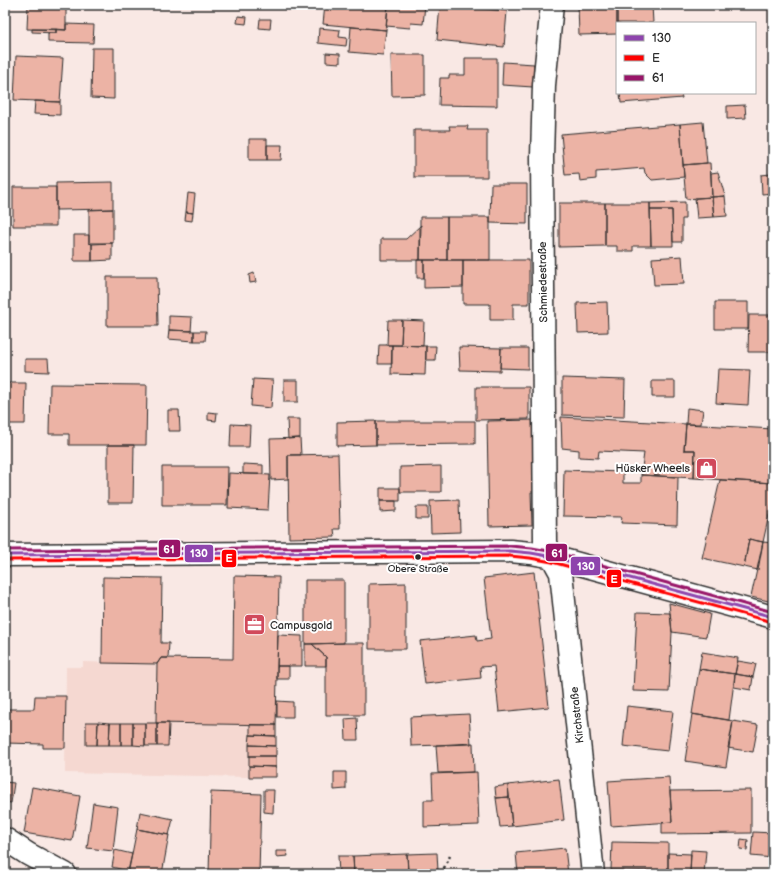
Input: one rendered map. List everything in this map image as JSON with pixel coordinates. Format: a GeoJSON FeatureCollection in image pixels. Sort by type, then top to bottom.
{"type":"FeatureCollection","features":[{"type":"Feature","properties":{"kind":"street","name":"Schmiedestraße"},"geometry":{"type":"LineString","coordinates":[[552,5],[544,85],[542,157],[545,544],[554,558]]}},
{"type":"Feature","properties":{"kind":"street"},"geometry":{"type":"LineString","coordinates":[[5,555],[510,551],[531,553],[554,558],[773,616]]}},
{"type":"Feature","properties":{"kind":"street","name":"Kirchstraße"},"geometry":{"type":"LineString","coordinates":[[554,558],[561,573],[593,874]]}},
{"type":"Feature","properties":{"kind":"street"},"geometry":{"type":"LineString","coordinates":[[5,839],[28,854],[65,874]]}},
{"type":"Feature","properties":{"kind":"path"},"geometry":{"type":"LineString","coordinates":[[441,874],[450,856]]}},
{"type":"Feature","properties":{"kind":"shaded area"},"geometry":{"type":"Polygon","coordinates":[[[83,662],[157,664],[156,723],[250,725],[249,777],[65,773],[66,667],[83,667],[83,662]]]}},
{"type":"Feature","properties":{"kind":"building"},"geometry":{"type":"Polygon","coordinates":[[[28,5],[66,5],[66,30],[27,29],[28,5]]]}},
{"type":"Feature","properties":{"kind":"building"},"geometry":{"type":"Polygon","coordinates":[[[325,5],[388,5],[386,30],[323,24],[325,5]]]}},
{"type":"Feature","properties":{"kind":"building"},"geometry":{"type":"Polygon","coordinates":[[[388,5],[425,5],[423,24],[411,23],[410,28],[386,26],[388,5]]]}},
{"type":"Feature","properties":{"kind":"building"},"geometry":{"type":"Polygon","coordinates":[[[440,5],[507,11],[504,47],[437,40],[440,5]]]}},
{"type":"Feature","properties":{"kind":"building"},"geometry":{"type":"Polygon","coordinates":[[[578,5],[617,5],[616,34],[579,35],[578,5]]]}},
{"type":"Feature","properties":{"kind":"building"},"geometry":{"type":"Polygon","coordinates":[[[617,5],[652,5],[653,22],[617,22],[617,5]]]}},
{"type":"Feature","properties":{"kind":"building"},"geometry":{"type":"Polygon","coordinates":[[[238,16],[247,17],[246,24],[237,23],[238,16]]]}},
{"type":"Feature","properties":{"kind":"building"},"geometry":{"type":"Polygon","coordinates":[[[260,19],[271,19],[270,29],[259,28],[260,19]]]}},
{"type":"Feature","properties":{"kind":"building"},"geometry":{"type":"Polygon","coordinates":[[[66,24],[94,25],[93,43],[48,42],[48,33],[56,33],[56,29],[66,30],[66,24]]]}},
{"type":"Feature","properties":{"kind":"building"},"geometry":{"type":"Polygon","coordinates":[[[351,27],[386,30],[383,55],[349,52],[351,27]]]}},
{"type":"Feature","properties":{"kind":"building"},"geometry":{"type":"Polygon","coordinates":[[[319,28],[340,30],[339,37],[347,38],[346,46],[318,43],[319,28]]]}},
{"type":"Feature","properties":{"kind":"building"},"geometry":{"type":"Polygon","coordinates":[[[32,29],[56,29],[56,33],[32,32],[32,29]]]}},
{"type":"Feature","properties":{"kind":"building"},"geometry":{"type":"Polygon","coordinates":[[[92,48],[114,48],[114,99],[91,98],[92,48]]]}},
{"type":"Feature","properties":{"kind":"building"},"geometry":{"type":"Polygon","coordinates":[[[326,53],[340,54],[340,63],[326,62],[326,53]]]}},
{"type":"Feature","properties":{"kind":"building"},"geometry":{"type":"Polygon","coordinates":[[[391,55],[425,55],[425,95],[392,96],[391,55]]]}},
{"type":"Feature","properties":{"kind":"building"},"geometry":{"type":"Polygon","coordinates":[[[16,56],[63,58],[60,102],[14,100],[16,56]]]}},
{"type":"Feature","properties":{"kind":"building"},"geometry":{"type":"Polygon","coordinates":[[[465,58],[497,58],[497,106],[439,105],[440,78],[449,78],[449,75],[465,75],[465,58]]]}},
{"type":"Feature","properties":{"kind":"building"},"geometry":{"type":"Polygon","coordinates":[[[503,62],[534,64],[533,87],[502,85],[503,62]]]}},
{"type":"Feature","properties":{"kind":"building"},"geometry":{"type":"Polygon","coordinates":[[[620,94],[681,94],[682,98],[621,103],[620,94]]]}},
{"type":"Feature","properties":{"kind":"building"},"geometry":{"type":"Polygon","coordinates":[[[35,101],[60,102],[60,115],[34,114],[35,101]]]}},
{"type":"Feature","properties":{"kind":"building"},"geometry":{"type":"Polygon","coordinates":[[[745,105],[746,118],[727,119],[727,106],[745,105]]]}},
{"type":"Feature","properties":{"kind":"building"},"geometry":{"type":"Polygon","coordinates":[[[703,122],[707,163],[683,165],[680,124],[703,122]]]}},
{"type":"Feature","properties":{"kind":"building"},"geometry":{"type":"Polygon","coordinates":[[[680,124],[684,177],[652,180],[645,173],[644,168],[596,172],[596,179],[580,181],[579,174],[565,175],[561,134],[680,124]]]}},
{"type":"Feature","properties":{"kind":"building"},"geometry":{"type":"Polygon","coordinates":[[[449,126],[468,126],[467,130],[487,130],[487,177],[414,177],[414,130],[450,130],[449,126]]]}},
{"type":"Feature","properties":{"kind":"building"},"geometry":{"type":"Polygon","coordinates":[[[249,139],[267,139],[267,160],[249,160],[249,139]]]}},
{"type":"Feature","properties":{"kind":"building"},"geometry":{"type":"Polygon","coordinates":[[[267,145],[282,145],[281,160],[267,160],[267,145]]]}},
{"type":"Feature","properties":{"kind":"building"},"geometry":{"type":"Polygon","coordinates":[[[770,151],[773,151],[773,187],[772,187],[770,151]]]}},
{"type":"Feature","properties":{"kind":"building"},"geometry":{"type":"Polygon","coordinates":[[[710,163],[712,197],[686,199],[683,165],[710,163]]]}},
{"type":"Feature","properties":{"kind":"building"},"geometry":{"type":"Polygon","coordinates":[[[718,172],[725,196],[712,197],[711,173],[718,172]]]}},
{"type":"Feature","properties":{"kind":"building"},"geometry":{"type":"Polygon","coordinates":[[[771,174],[773,193],[762,194],[761,175],[771,174]]]}},
{"type":"Feature","properties":{"kind":"building"},"geometry":{"type":"Polygon","coordinates":[[[113,182],[113,209],[56,210],[56,183],[113,182]]]}},
{"type":"Feature","properties":{"kind":"building"},"geometry":{"type":"Polygon","coordinates":[[[491,184],[527,184],[527,224],[490,223],[491,184]]]}},
{"type":"Feature","properties":{"kind":"building"},"geometry":{"type":"Polygon","coordinates":[[[13,187],[56,187],[56,226],[13,226],[13,187]]]}},
{"type":"Feature","properties":{"kind":"building"},"geometry":{"type":"Polygon","coordinates":[[[188,193],[195,194],[193,213],[186,212],[188,193]]]}},
{"type":"Feature","properties":{"kind":"building"},"geometry":{"type":"Polygon","coordinates":[[[725,196],[727,216],[714,217],[712,197],[725,196]]]}},
{"type":"Feature","properties":{"kind":"building"},"geometry":{"type":"Polygon","coordinates":[[[712,197],[714,217],[697,218],[695,198],[712,197]]]}},
{"type":"Feature","properties":{"kind":"building"},"geometry":{"type":"Polygon","coordinates":[[[685,202],[685,219],[682,219],[682,242],[673,242],[672,210],[650,210],[650,203],[685,202]]]}},
{"type":"Feature","properties":{"kind":"building"},"geometry":{"type":"Polygon","coordinates":[[[559,203],[605,203],[605,246],[559,247],[559,203]]]}},
{"type":"Feature","properties":{"kind":"building"},"geometry":{"type":"Polygon","coordinates":[[[605,203],[650,203],[651,246],[633,246],[633,251],[617,251],[617,246],[605,246],[605,203]]]}},
{"type":"Feature","properties":{"kind":"building"},"geometry":{"type":"Polygon","coordinates":[[[113,209],[113,243],[89,243],[89,210],[113,209]]]}},
{"type":"Feature","properties":{"kind":"building"},"geometry":{"type":"Polygon","coordinates":[[[650,210],[672,210],[673,246],[651,246],[650,210]]]}},
{"type":"Feature","properties":{"kind":"building"},"geometry":{"type":"Polygon","coordinates":[[[186,212],[193,213],[192,221],[185,220],[186,212]]]}},
{"type":"Feature","properties":{"kind":"building"},"geometry":{"type":"Polygon","coordinates":[[[420,217],[447,217],[447,260],[420,260],[420,217]]]}},
{"type":"Feature","properties":{"kind":"building"},"geometry":{"type":"Polygon","coordinates":[[[447,217],[490,217],[490,260],[447,260],[447,217]]]}},
{"type":"Feature","properties":{"kind":"building"},"geometry":{"type":"Polygon","coordinates":[[[421,225],[420,260],[381,260],[381,239],[406,239],[421,225]]]}},
{"type":"Feature","properties":{"kind":"building"},"geometry":{"type":"Polygon","coordinates":[[[74,235],[89,235],[89,243],[92,244],[92,261],[74,261],[74,235]]]}},
{"type":"Feature","properties":{"kind":"building"},"geometry":{"type":"Polygon","coordinates":[[[112,243],[112,260],[92,261],[92,244],[112,243]]]}},
{"type":"Feature","properties":{"kind":"building"},"geometry":{"type":"Polygon","coordinates":[[[682,256],[684,284],[654,285],[652,258],[682,256]]]}},
{"type":"Feature","properties":{"kind":"building"},"geometry":{"type":"Polygon","coordinates":[[[417,260],[424,260],[424,278],[417,278],[417,260]]]}},
{"type":"Feature","properties":{"kind":"building"},"geometry":{"type":"Polygon","coordinates":[[[424,260],[463,260],[463,287],[424,288],[424,260]]]}},
{"type":"Feature","properties":{"kind":"building"},"geometry":{"type":"Polygon","coordinates":[[[463,260],[529,260],[529,304],[513,304],[513,320],[490,320],[490,304],[463,304],[463,260]]]}},
{"type":"Feature","properties":{"kind":"building"},"geometry":{"type":"Polygon","coordinates":[[[254,273],[256,282],[250,283],[249,275],[254,273]]]}},
{"type":"Feature","properties":{"kind":"building"},"geometry":{"type":"Polygon","coordinates":[[[107,277],[157,277],[158,326],[107,326],[107,277]]]}},
{"type":"Feature","properties":{"kind":"building"},"geometry":{"type":"Polygon","coordinates":[[[607,302],[608,332],[578,333],[577,303],[607,302]]]}},
{"type":"Feature","properties":{"kind":"building"},"geometry":{"type":"Polygon","coordinates":[[[715,302],[748,302],[748,329],[715,329],[715,302]]]}},
{"type":"Feature","properties":{"kind":"building"},"geometry":{"type":"Polygon","coordinates":[[[749,315],[773,315],[773,352],[748,352],[749,315]]]}},
{"type":"Feature","properties":{"kind":"building"},"geometry":{"type":"Polygon","coordinates":[[[169,316],[192,317],[191,331],[169,330],[169,316]]]}},
{"type":"Feature","properties":{"kind":"building"},"geometry":{"type":"Polygon","coordinates":[[[388,320],[402,320],[401,345],[387,345],[388,320]]]}},
{"type":"Feature","properties":{"kind":"building"},"geometry":{"type":"Polygon","coordinates":[[[402,320],[424,321],[423,346],[401,345],[402,320]]]}},
{"type":"Feature","properties":{"kind":"building"},"geometry":{"type":"Polygon","coordinates":[[[169,330],[194,331],[194,341],[168,339],[169,330]]]}},
{"type":"Feature","properties":{"kind":"building"},"geometry":{"type":"Polygon","coordinates":[[[194,331],[206,331],[205,341],[194,341],[194,331]]]}},
{"type":"Feature","properties":{"kind":"building"},"geometry":{"type":"Polygon","coordinates":[[[379,345],[392,345],[392,364],[378,364],[379,345]]]}},
{"type":"Feature","properties":{"kind":"building"},"geometry":{"type":"Polygon","coordinates":[[[392,345],[426,346],[425,375],[391,374],[392,345]]]}},
{"type":"Feature","properties":{"kind":"building"},"geometry":{"type":"Polygon","coordinates":[[[426,346],[436,346],[435,360],[426,360],[426,346]]]}},
{"type":"Feature","properties":{"kind":"building"},"geometry":{"type":"Polygon","coordinates":[[[459,347],[501,348],[500,371],[460,370],[459,347]]]}},
{"type":"Feature","properties":{"kind":"building"},"geometry":{"type":"Polygon","coordinates":[[[501,348],[528,348],[528,369],[500,368],[501,348]]]}},
{"type":"Feature","properties":{"kind":"building"},"geometry":{"type":"Polygon","coordinates":[[[25,359],[48,359],[49,372],[25,371],[25,359]]]}},
{"type":"Feature","properties":{"kind":"building"},"geometry":{"type":"Polygon","coordinates":[[[718,369],[750,370],[748,405],[716,403],[718,369]]]}},
{"type":"Feature","properties":{"kind":"building"},"geometry":{"type":"Polygon","coordinates":[[[562,378],[625,380],[624,417],[562,415],[562,378]]]}},
{"type":"Feature","properties":{"kind":"building"},"geometry":{"type":"Polygon","coordinates":[[[253,379],[273,380],[271,408],[251,406],[253,379]]]}},
{"type":"Feature","properties":{"kind":"building"},"geometry":{"type":"Polygon","coordinates":[[[284,380],[298,380],[298,402],[284,402],[284,380]]]}},
{"type":"Feature","properties":{"kind":"building"},"geometry":{"type":"Polygon","coordinates":[[[652,381],[675,381],[675,397],[652,397],[652,381]]]}},
{"type":"Feature","properties":{"kind":"building"},"geometry":{"type":"Polygon","coordinates":[[[5,383],[26,383],[25,424],[5,424],[5,383]]]}},
{"type":"Feature","properties":{"kind":"building"},"geometry":{"type":"Polygon","coordinates":[[[50,384],[147,385],[146,445],[69,445],[69,434],[49,434],[50,384]]]}},
{"type":"Feature","properties":{"kind":"building"},"geometry":{"type":"Polygon","coordinates":[[[476,387],[529,387],[529,419],[476,420],[476,387]]]}},
{"type":"Feature","properties":{"kind":"building"},"geometry":{"type":"Polygon","coordinates":[[[687,408],[703,410],[701,424],[686,424],[687,408]]]}},
{"type":"Feature","properties":{"kind":"building"},"geometry":{"type":"Polygon","coordinates":[[[168,410],[179,410],[180,431],[168,431],[168,410]]]}},
{"type":"Feature","properties":{"kind":"building"},"geometry":{"type":"Polygon","coordinates":[[[208,412],[217,413],[216,421],[208,420],[208,412]]]}},
{"type":"Feature","properties":{"kind":"building"},"geometry":{"type":"Polygon","coordinates":[[[561,417],[686,424],[684,450],[695,450],[694,478],[641,475],[644,453],[599,451],[598,458],[579,457],[579,450],[562,448],[561,417]]]}},
{"type":"Feature","properties":{"kind":"building"},"geometry":{"type":"Polygon","coordinates":[[[287,419],[300,419],[300,438],[288,439],[287,419]]]}},
{"type":"Feature","properties":{"kind":"building"},"geometry":{"type":"Polygon","coordinates":[[[533,420],[534,492],[531,492],[532,525],[489,526],[487,421],[533,420]]]}},
{"type":"Feature","properties":{"kind":"building"},"geometry":{"type":"Polygon","coordinates":[[[376,421],[475,421],[475,444],[376,445],[376,421]]]}},
{"type":"Feature","properties":{"kind":"building"},"geometry":{"type":"Polygon","coordinates":[[[376,421],[376,445],[337,446],[337,422],[376,421]]]}},
{"type":"Feature","properties":{"kind":"building"},"geometry":{"type":"Polygon","coordinates":[[[231,424],[250,425],[249,447],[230,447],[231,424]]]}},
{"type":"Feature","properties":{"kind":"building"},"geometry":{"type":"Polygon","coordinates":[[[686,424],[773,429],[773,483],[694,478],[695,450],[684,450],[686,424]]]}},
{"type":"Feature","properties":{"kind":"building"},"geometry":{"type":"Polygon","coordinates":[[[300,438],[301,455],[288,455],[288,479],[271,480],[270,439],[300,438]]]}},
{"type":"Feature","properties":{"kind":"building"},"geometry":{"type":"Polygon","coordinates":[[[108,445],[134,445],[133,503],[108,503],[108,445]]]}},
{"type":"Feature","properties":{"kind":"building"},"geometry":{"type":"Polygon","coordinates":[[[338,454],[340,529],[334,529],[335,537],[289,538],[288,455],[338,454]]]}},
{"type":"Feature","properties":{"kind":"building"},"geometry":{"type":"Polygon","coordinates":[[[243,464],[263,465],[263,474],[243,474],[243,464]]]}},
{"type":"Feature","properties":{"kind":"building"},"geometry":{"type":"Polygon","coordinates":[[[441,466],[441,492],[400,492],[400,467],[441,466]]]}},
{"type":"Feature","properties":{"kind":"building"},"geometry":{"type":"Polygon","coordinates":[[[162,467],[228,467],[227,505],[162,505],[162,467]]]}},
{"type":"Feature","properties":{"kind":"building"},"geometry":{"type":"Polygon","coordinates":[[[564,470],[623,472],[623,483],[641,483],[641,475],[678,477],[677,525],[621,523],[622,517],[563,516],[564,470]]]}},
{"type":"Feature","properties":{"kind":"building"},"geometry":{"type":"Polygon","coordinates":[[[229,473],[270,475],[268,510],[228,508],[229,473]]]}},
{"type":"Feature","properties":{"kind":"building"},"geometry":{"type":"Polygon","coordinates":[[[720,480],[773,483],[773,497],[763,542],[749,539],[744,567],[702,558],[720,480]]]}},
{"type":"Feature","properties":{"kind":"building"},"geometry":{"type":"Polygon","coordinates":[[[380,488],[400,488],[400,501],[380,501],[380,488]]]}},
{"type":"Feature","properties":{"kind":"building"},"geometry":{"type":"Polygon","coordinates":[[[459,500],[460,532],[431,533],[430,501],[459,500]]]}},
{"type":"Feature","properties":{"kind":"building"},"geometry":{"type":"Polygon","coordinates":[[[380,501],[396,501],[396,511],[380,512],[380,501]]]}},
{"type":"Feature","properties":{"kind":"building"},"geometry":{"type":"Polygon","coordinates":[[[416,507],[428,507],[428,519],[416,519],[416,507]]]}},
{"type":"Feature","properties":{"kind":"building"},"geometry":{"type":"Polygon","coordinates":[[[749,539],[763,542],[758,570],[744,567],[749,539]]]}},
{"type":"Feature","properties":{"kind":"building"},"geometry":{"type":"Polygon","coordinates":[[[763,542],[773,543],[773,602],[751,597],[763,542]]]}},
{"type":"Feature","properties":{"kind":"building"},"geometry":{"type":"Polygon","coordinates":[[[534,572],[549,707],[499,712],[494,666],[480,667],[481,678],[425,684],[420,641],[476,635],[477,641],[491,639],[484,578],[534,572]]]}},
{"type":"Feature","properties":{"kind":"building"},"geometry":{"type":"Polygon","coordinates":[[[234,576],[279,577],[276,725],[156,723],[157,664],[161,658],[233,659],[234,576]]]}},
{"type":"Feature","properties":{"kind":"building"},"geometry":{"type":"Polygon","coordinates":[[[103,577],[162,578],[161,643],[169,643],[168,658],[161,658],[157,664],[102,663],[103,577]]]}},
{"type":"Feature","properties":{"kind":"building"},"geometry":{"type":"Polygon","coordinates":[[[305,580],[344,580],[344,643],[305,644],[305,580]]]}},
{"type":"Feature","properties":{"kind":"building"},"geometry":{"type":"Polygon","coordinates":[[[406,583],[406,649],[369,649],[369,584],[406,583]]]}},
{"type":"Feature","properties":{"kind":"building"},"geometry":{"type":"Polygon","coordinates":[[[669,603],[710,614],[706,637],[672,632],[669,603]]]}},
{"type":"Feature","properties":{"kind":"building"},"geometry":{"type":"Polygon","coordinates":[[[637,612],[670,613],[672,632],[669,692],[633,691],[637,612]]]}},
{"type":"Feature","properties":{"kind":"building"},"geometry":{"type":"Polygon","coordinates":[[[278,635],[302,636],[302,666],[277,666],[278,635]]]}},
{"type":"Feature","properties":{"kind":"building"},"geometry":{"type":"Polygon","coordinates":[[[364,643],[364,715],[326,715],[326,657],[312,644],[364,643]]]}},
{"type":"Feature","properties":{"kind":"building"},"geometry":{"type":"Polygon","coordinates":[[[305,644],[312,644],[326,657],[326,666],[305,666],[305,644]]]}},
{"type":"Feature","properties":{"kind":"building"},"geometry":{"type":"Polygon","coordinates":[[[702,652],[738,658],[735,674],[699,669],[702,652]]]}},
{"type":"Feature","properties":{"kind":"building"},"geometry":{"type":"Polygon","coordinates":[[[738,661],[756,664],[753,677],[735,674],[738,661]]]}},
{"type":"Feature","properties":{"kind":"building"},"geometry":{"type":"Polygon","coordinates":[[[277,666],[289,666],[289,679],[277,679],[277,666]]]}},
{"type":"Feature","properties":{"kind":"building"},"geometry":{"type":"Polygon","coordinates":[[[699,669],[735,674],[729,720],[692,714],[699,669]]]}},
{"type":"Feature","properties":{"kind":"building"},"geometry":{"type":"Polygon","coordinates":[[[735,674],[753,677],[751,690],[734,687],[735,674]]]}},
{"type":"Feature","properties":{"kind":"building"},"geometry":{"type":"Polygon","coordinates":[[[35,696],[66,696],[65,748],[43,748],[43,744],[5,743],[5,709],[34,709],[35,696]]]}},
{"type":"Feature","properties":{"kind":"building"},"geometry":{"type":"Polygon","coordinates":[[[277,701],[293,702],[293,717],[277,717],[277,701]]]}},
{"type":"Feature","properties":{"kind":"building"},"geometry":{"type":"Polygon","coordinates":[[[627,706],[673,711],[668,751],[623,746],[627,706]]]}},
{"type":"Feature","properties":{"kind":"building"},"geometry":{"type":"Polygon","coordinates":[[[469,714],[471,744],[411,746],[410,717],[469,714]]]}},
{"type":"Feature","properties":{"kind":"building"},"geometry":{"type":"Polygon","coordinates":[[[692,714],[733,721],[726,767],[685,761],[692,714]]]}},
{"type":"Feature","properties":{"kind":"building"},"geometry":{"type":"Polygon","coordinates":[[[357,718],[358,740],[346,740],[345,719],[357,718]]]}},
{"type":"Feature","properties":{"kind":"building"},"geometry":{"type":"Polygon","coordinates":[[[733,721],[758,725],[753,752],[728,748],[733,721]]]}},
{"type":"Feature","properties":{"kind":"building"},"geometry":{"type":"Polygon","coordinates":[[[86,722],[98,722],[97,745],[86,745],[86,722]]]}},
{"type":"Feature","properties":{"kind":"building"},"geometry":{"type":"Polygon","coordinates":[[[98,722],[110,723],[109,745],[97,745],[98,722]]]}},
{"type":"Feature","properties":{"kind":"building"},"geometry":{"type":"Polygon","coordinates":[[[110,723],[121,723],[121,745],[109,745],[110,723]]]}},
{"type":"Feature","properties":{"kind":"building"},"geometry":{"type":"Polygon","coordinates":[[[121,723],[133,723],[133,745],[121,745],[121,723]]]}},
{"type":"Feature","properties":{"kind":"building"},"geometry":{"type":"Polygon","coordinates":[[[133,723],[145,723],[145,746],[133,745],[133,723]]]}},
{"type":"Feature","properties":{"kind":"building"},"geometry":{"type":"Polygon","coordinates":[[[145,723],[157,723],[157,746],[145,746],[145,723]]]}},
{"type":"Feature","properties":{"kind":"building"},"geometry":{"type":"Polygon","coordinates":[[[157,723],[169,723],[168,746],[157,746],[157,723]]]}},
{"type":"Feature","properties":{"kind":"building"},"geometry":{"type":"Polygon","coordinates":[[[250,725],[276,725],[276,736],[250,735],[250,725]]]}},
{"type":"Feature","properties":{"kind":"building"},"geometry":{"type":"Polygon","coordinates":[[[250,735],[276,736],[276,746],[249,745],[250,735]]]}},
{"type":"Feature","properties":{"kind":"building"},"geometry":{"type":"Polygon","coordinates":[[[473,743],[474,772],[438,773],[436,745],[473,743]]]}},
{"type":"Feature","properties":{"kind":"building"},"geometry":{"type":"Polygon","coordinates":[[[249,745],[276,746],[276,756],[249,756],[249,745]]]}},
{"type":"Feature","properties":{"kind":"building"},"geometry":{"type":"Polygon","coordinates":[[[249,756],[276,756],[276,767],[249,766],[249,756]]]}},
{"type":"Feature","properties":{"kind":"building"},"geometry":{"type":"Polygon","coordinates":[[[249,766],[276,767],[276,777],[249,777],[249,766]]]}},
{"type":"Feature","properties":{"kind":"building"},"geometry":{"type":"Polygon","coordinates":[[[334,772],[346,772],[346,789],[334,790],[334,772]]]}},
{"type":"Feature","properties":{"kind":"building"},"geometry":{"type":"Polygon","coordinates":[[[477,772],[479,825],[424,827],[424,800],[433,800],[432,774],[477,772]]]}},
{"type":"Feature","properties":{"kind":"building"},"geometry":{"type":"Polygon","coordinates":[[[669,777],[672,822],[611,826],[608,781],[669,777]]]}},
{"type":"Feature","properties":{"kind":"building"},"geometry":{"type":"Polygon","coordinates":[[[559,779],[564,820],[512,826],[508,785],[559,779]]]}},
{"type":"Feature","properties":{"kind":"building"},"geometry":{"type":"Polygon","coordinates":[[[5,782],[14,783],[11,803],[5,802],[5,782]]]}},
{"type":"Feature","properties":{"kind":"building"},"geometry":{"type":"Polygon","coordinates":[[[508,785],[509,797],[496,798],[495,787],[508,785]]]}},
{"type":"Feature","properties":{"kind":"building"},"geometry":{"type":"Polygon","coordinates":[[[32,787],[80,796],[72,841],[24,833],[32,787]]]}},
{"type":"Feature","properties":{"kind":"building"},"geometry":{"type":"Polygon","coordinates":[[[264,790],[274,790],[273,813],[264,812],[264,790]]]}},
{"type":"Feature","properties":{"kind":"building"},"geometry":{"type":"Polygon","coordinates":[[[751,790],[751,833],[662,834],[662,823],[672,822],[670,791],[751,790]]]}},
{"type":"Feature","properties":{"kind":"building"},"geometry":{"type":"Polygon","coordinates":[[[211,792],[261,794],[259,874],[209,874],[211,792]]]}},
{"type":"Feature","properties":{"kind":"building"},"geometry":{"type":"Polygon","coordinates":[[[509,797],[512,826],[500,827],[496,798],[509,797]]]}},
{"type":"Feature","properties":{"kind":"building"},"geometry":{"type":"Polygon","coordinates":[[[93,803],[118,807],[113,851],[87,848],[93,803]]]}},
{"type":"Feature","properties":{"kind":"building"},"geometry":{"type":"Polygon","coordinates":[[[140,812],[173,819],[169,835],[137,829],[140,812]]]}},
{"type":"Feature","properties":{"kind":"building"},"geometry":{"type":"Polygon","coordinates":[[[137,829],[169,835],[162,874],[128,874],[137,829]]]}},
{"type":"Feature","properties":{"kind":"building"},"geometry":{"type":"Polygon","coordinates":[[[753,832],[773,833],[773,858],[751,856],[753,832]]]}},
{"type":"Feature","properties":{"kind":"building"},"geometry":{"type":"Polygon","coordinates":[[[741,839],[748,840],[747,850],[740,849],[741,839]]]}},
{"type":"Feature","properties":{"kind":"building"},"geometry":{"type":"Polygon","coordinates":[[[612,842],[668,843],[668,871],[611,870],[612,842]]]}},
{"type":"Feature","properties":{"kind":"building"},"geometry":{"type":"Polygon","coordinates":[[[565,848],[568,874],[518,874],[516,853],[565,848]]]}},
{"type":"Feature","properties":{"kind":"building"},"geometry":{"type":"Polygon","coordinates":[[[115,850],[132,854],[128,871],[112,867],[115,850]]]}},
{"type":"Feature","properties":{"kind":"building"},"geometry":{"type":"Polygon","coordinates":[[[691,850],[706,851],[704,874],[690,873],[691,850]]]}},
{"type":"Feature","properties":{"kind":"building"},"geometry":{"type":"Polygon","coordinates":[[[276,851],[287,851],[288,856],[276,857],[276,851]]]}},
{"type":"Feature","properties":{"kind":"building"},"geometry":{"type":"Polygon","coordinates":[[[437,853],[438,871],[408,871],[407,854],[437,853]]]}},
{"type":"Feature","properties":{"kind":"building"},"geometry":{"type":"Polygon","coordinates":[[[668,853],[691,854],[690,873],[668,871],[668,853]]]}},
{"type":"Feature","properties":{"kind":"building"},"geometry":{"type":"Polygon","coordinates":[[[407,854],[408,874],[354,874],[353,856],[407,854]]]}},
{"type":"Feature","properties":{"kind":"building"},"geometry":{"type":"Polygon","coordinates":[[[338,856],[353,856],[354,874],[339,874],[338,856]]]}},
{"type":"Feature","properties":{"kind":"building"},"geometry":{"type":"Polygon","coordinates":[[[652,871],[668,871],[704,874],[652,874],[652,871]]]}},
{"type":"Feature","properties":{"kind":"transit line","name":"61"},"geometry":{"type":"LineString","coordinates":[[5,550],[510,546],[554,552],[773,612]]}},
{"type":"Feature","properties":{"kind":"transit line","name":"130"},"geometry":{"type":"LineString","coordinates":[[5,555],[510,551],[553,557],[773,617]]}},
{"type":"Feature","properties":{"kind":"transit line","name":"E"},"geometry":{"type":"LineString","coordinates":[[5,560],[510,556],[552,562],[772,622]]}},
{"type":"Feature","properties":{"kind":"place","name":"Hüsker Wheels"},"geometry":{"type":"Point","coordinates":[706,468]}},
{"type":"Feature","properties":{"kind":"place","name":"Obere Straße"},"geometry":{"type":"Point","coordinates":[418,557]}},
{"type":"Feature","properties":{"kind":"place","name":"Campusgold"},"geometry":{"type":"Point","coordinates":[254,625]}}]}
